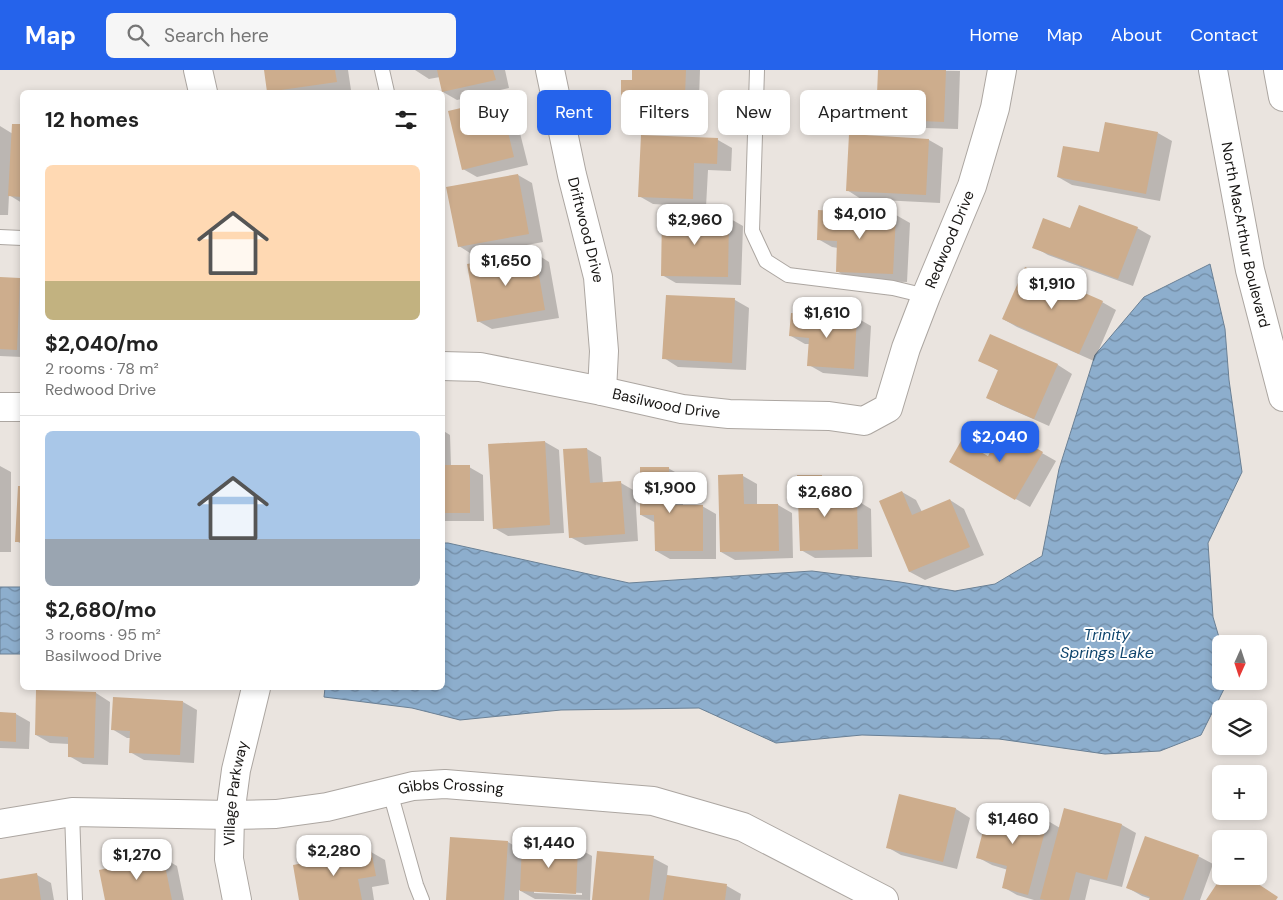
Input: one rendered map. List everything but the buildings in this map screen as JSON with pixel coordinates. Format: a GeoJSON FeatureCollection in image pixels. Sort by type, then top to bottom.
{"type":"FeatureCollection","features":[{"type":"Feature","properties":{"kind":"street"},"geometry":{"type":"LineString","coordinates":[[198,70],[203,90]]}},
{"type":"Feature","properties":{"kind":"street","name":"Driftwood Drive"},"geometry":{"type":"LineString","coordinates":[[550,70],[572,175],[598,277],[604,351],[602,390]]}},
{"type":"Feature","properties":{"kind":"street","name":"Redwood Drive"},"geometry":{"type":"LineString","coordinates":[[888,408],[906,348],[972,186],[995,108],[1002,70]]}},
{"type":"Feature","properties":{"kind":"street","name":"North MacArthur Boulevard"},"geometry":{"type":"LineString","coordinates":[[1213,70],[1250,270],[1283,397]]}},
{"type":"Feature","properties":{"kind":"street"},"geometry":{"type":"LineString","coordinates":[[1278,70],[1283,97]]}},
{"type":"Feature","properties":{"kind":"street","name":"Basilwood Drive"},"geometry":{"type":"LineString","coordinates":[[445,363],[480,367],[602,390],[682,409],[729,414],[829,416],[864,421],[888,408]]}},
{"type":"Feature","properties":{"kind":"street"},"geometry":{"type":"LineString","coordinates":[[0,407],[20,407]]}},
{"type":"Feature","properties":{"kind":"street","name":"Village Parkway"},"geometry":{"type":"LineString","coordinates":[[236,900],[229,859],[230,815],[236,770],[256,690]]}},
{"type":"Feature","properties":{"kind":"street","name":"Gibbs Crossing"},"geometry":{"type":"LineString","coordinates":[[0,824],[72,812],[276,814],[327,807],[412,786],[445,784],[653,801],[743,827],[884,900]]}},
{"type":"Feature","properties":{"kind":"lane"},"geometry":{"type":"LineString","coordinates":[[382,70],[386,90]]}},
{"type":"Feature","properties":{"kind":"lane"},"geometry":{"type":"LineString","coordinates":[[757,70],[752,231],[766,261],[788,275],[893,288],[926,296]]}},
{"type":"Feature","properties":{"kind":"lane"},"geometry":{"type":"LineString","coordinates":[[0,237],[20,238]]}},
{"type":"Feature","properties":{"kind":"lane"},"geometry":{"type":"LineString","coordinates":[[390,792],[422,900]]}},
{"type":"Feature","properties":{"kind":"lane"},"geometry":{"type":"LineString","coordinates":[[72,812],[75,900]]}},
{"type":"Feature","properties":{"kind":"water","name":"Trinity Springs Lake"},"geometry":{"type":"Polygon","coordinates":[[[1210,264],[1225,329],[1229,380],[1242,472],[1208,543],[1213,617],[1218,635],[1212,635],[1212,690],[1224,690],[1218,700],[1212,700],[1212,713],[1201,735],[1160,751],[1105,754],[999,739],[862,735],[776,743],[699,708],[561,710],[460,720],[412,708],[324,697],[325,690],[445,690],[445,543],[629,583],[812,571],[955,591],[995,584],[1042,556],[1059,469],[1095,355],[1144,297],[1210,264]]]}},
{"type":"Feature","properties":{"kind":"water"},"geometry":{"type":"Polygon","coordinates":[[[0,587],[20,587],[20,654],[0,654],[0,587]]]}}]}
